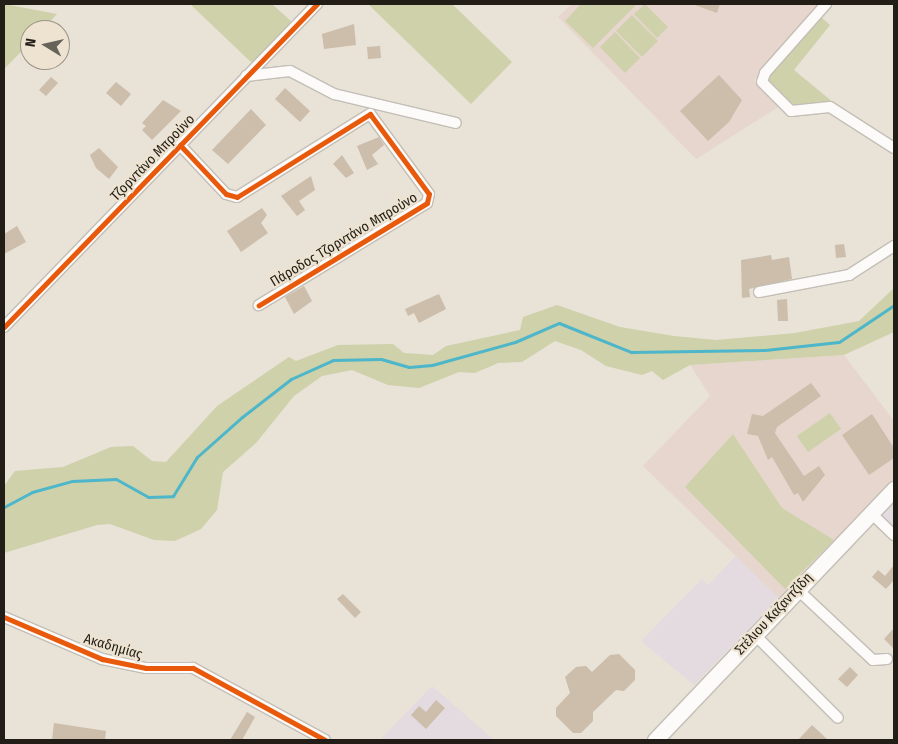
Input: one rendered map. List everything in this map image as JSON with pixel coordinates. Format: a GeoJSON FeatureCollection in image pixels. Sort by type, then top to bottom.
{"type":"FeatureCollection","features":[{"type":"Feature","properties":{"kind":"main road","name":"Στέλιου Καζαντζίδη"},"geometry":{"type":"LineString","coordinates":[[655,740],[894,489]]}},
{"type":"Feature","properties":{"kind":"street","name":"Τζορντάνο Μπρούνο"},"geometry":{"type":"LineString","coordinates":[[4,327],[317,4]]}},
{"type":"Feature","properties":{"kind":"street"},"geometry":{"type":"LineString","coordinates":[[826,4],[765,73],[762,82],[791,111],[830,107],[894,148]]}},
{"type":"Feature","properties":{"kind":"street"},"geometry":{"type":"LineString","coordinates":[[246,76],[290,71],[334,94],[456,123]]}},
{"type":"Feature","properties":{"kind":"street","name":"Πάροδος Τζορντάνο Μπρούνο"},"geometry":{"type":"LineString","coordinates":[[180,145],[226,194],[237,198],[370,114],[429,194],[427,202],[259,305]]}},
{"type":"Feature","properties":{"kind":"street"},"geometry":{"type":"LineString","coordinates":[[759,292],[843,277],[872,264],[894,246]]}},
{"type":"Feature","properties":{"kind":"street"},"geometry":{"type":"LineString","coordinates":[[871,513],[894,535]]}},
{"type":"Feature","properties":{"kind":"street"},"geometry":{"type":"LineString","coordinates":[[797,589],[873,660],[887,659]]}},
{"type":"Feature","properties":{"kind":"street","name":"Ακαδημίας"},"geometry":{"type":"LineString","coordinates":[[4,616],[102,658],[146,668],[193,668],[325,740]]}},
{"type":"Feature","properties":{"kind":"street"},"geometry":{"type":"LineString","coordinates":[[755,634],[838,718]]}},
{"type":"Feature","properties":{"kind":"shaded area"},"geometry":{"type":"Polygon","coordinates":[[[572,4],[822,4],[754,80],[780,106],[696,159],[558,17],[572,4]]]}},
{"type":"Feature","properties":{"kind":"shaded area"},"geometry":{"type":"Polygon","coordinates":[[[844,355],[894,421],[894,481],[779,598],[643,466],[710,396],[690,365],[844,355]]]}},
{"type":"Feature","properties":{"kind":"shaded area"},"geometry":{"type":"Polygon","coordinates":[[[894,500],[894,531],[879,516],[894,500]]]}},
{"type":"Feature","properties":{"kind":"shaded area"},"geometry":{"type":"Polygon","coordinates":[[[736,556],[779,598],[694,685],[641,641],[702,579],[708,585],[736,556]]]}},
{"type":"Feature","properties":{"kind":"shaded area"},"geometry":{"type":"Polygon","coordinates":[[[432,686],[494,740],[380,740],[432,686]]]}},
{"type":"Feature","properties":{"kind":"green space"},"geometry":{"type":"Polygon","coordinates":[[[4,4],[57,14],[51,20],[20,20],[20,53],[4,69],[4,4]]]}},
{"type":"Feature","properties":{"kind":"green space"},"geometry":{"type":"Polygon","coordinates":[[[190,4],[272,4],[293,23],[253,64],[190,4]]]}},
{"type":"Feature","properties":{"kind":"green space"},"geometry":{"type":"Polygon","coordinates":[[[368,4],[452,4],[512,62],[471,104],[368,4]]]}},
{"type":"Feature","properties":{"kind":"green space"},"geometry":{"type":"Polygon","coordinates":[[[581,4],[637,4],[593,48],[565,21],[581,4]]]}},
{"type":"Feature","properties":{"kind":"green space"},"geometry":{"type":"Polygon","coordinates":[[[645,4],[668,27],[657,38],[634,14],[645,4]]]}},
{"type":"Feature","properties":{"kind":"green space"},"geometry":{"type":"Polygon","coordinates":[[[632,15],[658,41],[642,57],[616,31],[632,15]]]}},
{"type":"Feature","properties":{"kind":"green space"},"geometry":{"type":"Polygon","coordinates":[[[821,17],[830,25],[794,70],[834,103],[791,107],[767,83],[767,75],[821,17]]]}},
{"type":"Feature","properties":{"kind":"green space"},"geometry":{"type":"Polygon","coordinates":[[[615,32],[640,58],[625,73],[600,47],[615,32]]]}},
{"type":"Feature","properties":{"kind":"green space"},"geometry":{"type":"Polygon","coordinates":[[[894,288],[894,332],[844,355],[690,365],[663,380],[652,371],[642,375],[606,366],[581,350],[555,341],[522,362],[498,363],[475,373],[459,372],[419,388],[388,385],[352,370],[322,376],[294,396],[256,443],[223,472],[217,510],[201,529],[175,541],[154,540],[110,524],[97,525],[4,553],[4,486],[15,471],[63,467],[111,447],[133,446],[152,461],[166,462],[217,406],[289,357],[296,361],[338,345],[393,344],[404,353],[433,355],[446,346],[520,330],[523,317],[557,305],[620,327],[674,336],[716,340],[795,333],[859,321],[894,288]]]}},
{"type":"Feature","properties":{"kind":"green space"},"geometry":{"type":"Polygon","coordinates":[[[830,413],[841,429],[808,452],[797,436],[830,413]]]}},
{"type":"Feature","properties":{"kind":"green space"},"geometry":{"type":"Polygon","coordinates":[[[733,434],[782,508],[834,540],[785,589],[685,487],[733,434]]]}},
{"type":"Feature","properties":{"kind":"building"},"geometry":{"type":"Polygon","coordinates":[[[692,4],[720,4],[717,13],[692,4]]]}},
{"type":"Feature","properties":{"kind":"building"},"geometry":{"type":"Polygon","coordinates":[[[354,24],[356,45],[324,49],[322,34],[354,24]]]}},
{"type":"Feature","properties":{"kind":"building"},"geometry":{"type":"Polygon","coordinates":[[[380,46],[381,58],[368,59],[367,47],[380,46]]]}},
{"type":"Feature","properties":{"kind":"building"},"geometry":{"type":"Polygon","coordinates":[[[719,75],[742,100],[729,122],[708,141],[680,111],[719,75]]]}},
{"type":"Feature","properties":{"kind":"building"},"geometry":{"type":"Polygon","coordinates":[[[51,77],[58,83],[46,96],[39,90],[51,77]]]}},
{"type":"Feature","properties":{"kind":"building"},"geometry":{"type":"Polygon","coordinates":[[[116,82],[131,94],[121,106],[106,93],[116,82]]]}},
{"type":"Feature","properties":{"kind":"building"},"geometry":{"type":"Polygon","coordinates":[[[285,88],[310,111],[300,122],[275,99],[285,88]]]}},
{"type":"Feature","properties":{"kind":"building"},"geometry":{"type":"Polygon","coordinates":[[[163,100],[181,111],[152,140],[142,130],[146,126],[142,123],[163,100]]]}},
{"type":"Feature","properties":{"kind":"building"},"geometry":{"type":"Polygon","coordinates":[[[251,109],[266,125],[228,164],[212,150],[251,109]]]}},
{"type":"Feature","properties":{"kind":"building"},"geometry":{"type":"Polygon","coordinates":[[[379,137],[384,145],[372,155],[378,164],[367,170],[357,146],[379,137]]]}},
{"type":"Feature","properties":{"kind":"building"},"geometry":{"type":"Polygon","coordinates":[[[99,148],[118,167],[109,179],[96,168],[90,155],[99,148]]]}},
{"type":"Feature","properties":{"kind":"building"},"geometry":{"type":"Polygon","coordinates":[[[342,155],[354,173],[346,178],[333,164],[342,155]]]}},
{"type":"Feature","properties":{"kind":"building"},"geometry":{"type":"Polygon","coordinates":[[[311,176],[315,190],[299,201],[305,210],[297,216],[281,196],[311,176]]]}},
{"type":"Feature","properties":{"kind":"building"},"geometry":{"type":"Polygon","coordinates":[[[262,208],[267,215],[261,223],[268,233],[241,252],[227,231],[262,208]]]}},
{"type":"Feature","properties":{"kind":"building"},"geometry":{"type":"Polygon","coordinates":[[[17,226],[26,242],[4,254],[4,234],[17,226]]]}},
{"type":"Feature","properties":{"kind":"building"},"geometry":{"type":"Polygon","coordinates":[[[844,244],[846,257],[836,258],[835,245],[844,244]]]}},
{"type":"Feature","properties":{"kind":"building"},"geometry":{"type":"Polygon","coordinates":[[[771,255],[772,260],[789,257],[792,279],[749,289],[750,297],[742,298],[741,260],[771,255]]]}},
{"type":"Feature","properties":{"kind":"building"},"geometry":{"type":"Polygon","coordinates":[[[304,286],[312,301],[294,314],[285,297],[304,286]]]}},
{"type":"Feature","properties":{"kind":"building"},"geometry":{"type":"Polygon","coordinates":[[[439,294],[446,309],[419,323],[414,313],[408,316],[405,309],[439,294]]]}},
{"type":"Feature","properties":{"kind":"building"},"geometry":{"type":"Polygon","coordinates":[[[787,299],[788,321],[778,321],[777,300],[787,299]]]}},
{"type":"Feature","properties":{"kind":"building"},"geometry":{"type":"Polygon","coordinates":[[[811,383],[821,396],[777,427],[775,433],[804,476],[819,466],[825,475],[803,502],[798,493],[794,495],[772,457],[768,460],[758,436],[747,434],[752,414],[763,416],[811,383]]]}},
{"type":"Feature","properties":{"kind":"building"},"geometry":{"type":"Polygon","coordinates":[[[872,414],[894,448],[894,458],[869,475],[842,435],[872,414]]]}},
{"type":"Feature","properties":{"kind":"building"},"geometry":{"type":"Polygon","coordinates":[[[894,565],[894,580],[886,589],[872,577],[878,570],[885,576],[894,565]]]}},
{"type":"Feature","properties":{"kind":"building"},"geometry":{"type":"Polygon","coordinates":[[[343,594],[361,612],[355,618],[337,599],[343,594]]]}},
{"type":"Feature","properties":{"kind":"building"},"geometry":{"type":"Polygon","coordinates":[[[894,628],[894,649],[884,639],[894,628]]]}},
{"type":"Feature","properties":{"kind":"building"},"geometry":{"type":"Polygon","coordinates":[[[619,654],[635,670],[635,680],[624,691],[616,690],[593,712],[593,721],[581,733],[573,733],[556,716],[556,708],[570,693],[565,677],[576,667],[586,666],[592,672],[610,655],[619,654]]]}},
{"type":"Feature","properties":{"kind":"building"},"geometry":{"type":"Polygon","coordinates":[[[850,667],[858,675],[847,687],[838,679],[850,667]]]}},
{"type":"Feature","properties":{"kind":"building"},"geometry":{"type":"Polygon","coordinates":[[[436,700],[445,708],[426,729],[411,715],[419,706],[426,712],[436,700]]]}},
{"type":"Feature","properties":{"kind":"building"},"geometry":{"type":"Polygon","coordinates":[[[247,712],[255,717],[242,740],[230,740],[247,712]]]}},
{"type":"Feature","properties":{"kind":"building"},"geometry":{"type":"Polygon","coordinates":[[[54,723],[106,731],[105,740],[52,740],[54,723]]]}},
{"type":"Feature","properties":{"kind":"building"},"geometry":{"type":"Polygon","coordinates":[[[812,725],[828,740],[798,740],[812,725]]]}},
{"type":"Feature","properties":{"kind":"waterway"},"geometry":{"type":"LineString","coordinates":[[4,507],[32,492],[72,481],[116,479],[148,497],[173,496],[197,457],[242,417],[291,379],[333,360],[381,359],[409,367],[432,365],[515,342],[559,323],[631,352],[765,350],[839,342],[894,305]]}},
{"type":"Feature","properties":{"kind":"cycle path"},"geometry":{"type":"LineString","coordinates":[[4,327],[317,4]]}},
{"type":"Feature","properties":{"kind":"cycle path"},"geometry":{"type":"LineString","coordinates":[[180,145],[226,194],[237,197],[370,114],[429,194],[427,203],[259,305]]}},
{"type":"Feature","properties":{"kind":"cycle path"},"geometry":{"type":"LineString","coordinates":[[4,617],[102,659],[146,668],[193,668],[325,740]]}}]}
